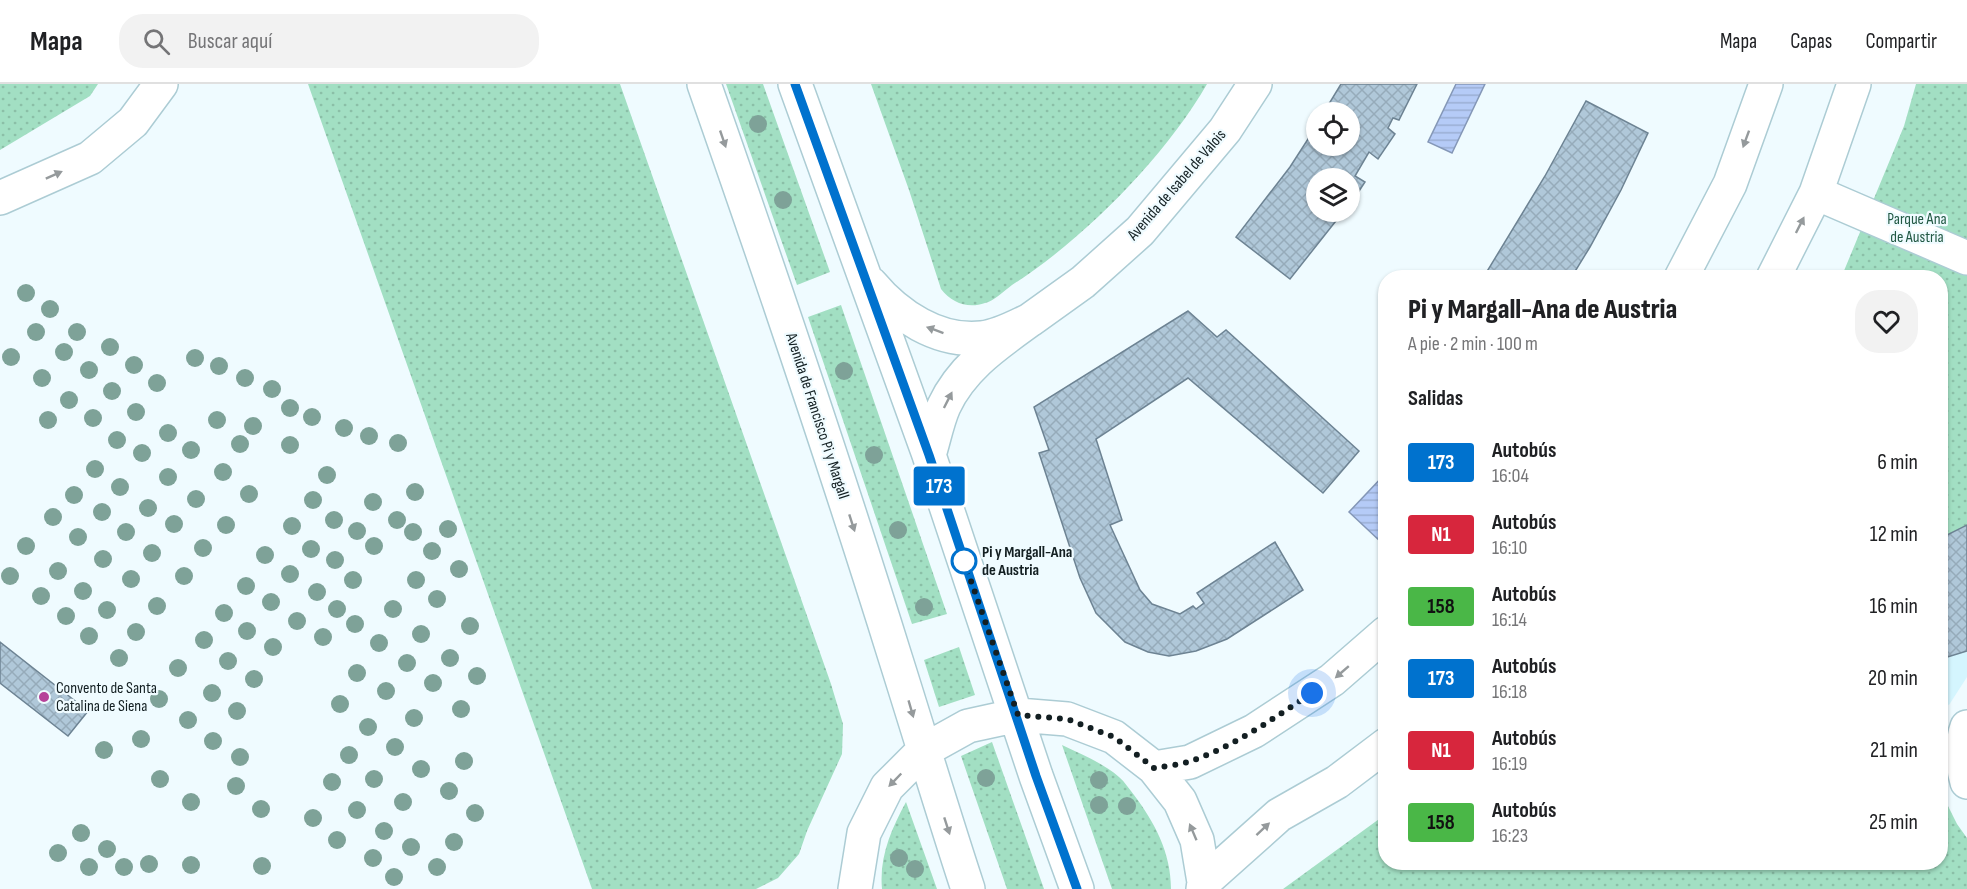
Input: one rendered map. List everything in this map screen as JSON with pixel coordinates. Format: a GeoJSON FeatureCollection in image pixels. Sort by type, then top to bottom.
{"type":"FeatureCollection","features":[{"type":"Feature","properties":{"kind":"street"},"geometry":{"type":"LineString","coordinates":[[0,198],[90,158],[133,122],[161,84]]}},
{"type":"Feature","properties":{"kind":"street","name":"Avenida de Francisco Pi y Margall"},"geometry":{"type":"LineString","coordinates":[[704,84],[783,309],[968,889]]}},
{"type":"Feature","properties":{"kind":"street"},"geometry":{"type":"LineString","coordinates":[[795,84],[929,455],[1018,715],[1036,776],[1077,889]]}},
{"type":"Feature","properties":{"kind":"street","name":"Avenida de Isabel de Valois"},"geometry":{"type":"LineString","coordinates":[[929,455],[945,405],[965,372],[988,351],[1083,282],[1140,231],[1225,130],[1255,84]]}},
{"type":"Feature","properties":{"kind":"street"},"geometry":{"type":"LineString","coordinates":[[1684,270],[1730,184],[1766,84]]}},
{"type":"Feature","properties":{"kind":"street"},"geometry":{"type":"LineString","coordinates":[[1777,270],[1816,193],[1854,84]]}},
{"type":"Feature","properties":{"kind":"street"},"geometry":{"type":"LineString","coordinates":[[1816,193],[1967,258]]}},
{"type":"Feature","properties":{"kind":"street","name":"Avenida de Isabel de Valois"},"geometry":{"type":"LineString","coordinates":[[867,279],[886,302],[902,314],[924,326],[947,334],[982,338],[1030,320]]}},
{"type":"Feature","properties":{"kind":"street"},"geometry":{"type":"LineString","coordinates":[[1154,768],[1190,762],[1254,731],[1332,680],[1378,640]]}},
{"type":"Feature","properties":{"kind":"street"},"geometry":{"type":"LineString","coordinates":[[853,887],[864,833],[888,787],[923,751],[968,726],[1018,715],[1067,719],[1114,737],[1154,768],[1180,801],[1189,821],[1197,840],[1204,886]]}},
{"type":"Feature","properties":{"kind":"street"},"geometry":{"type":"LineString","coordinates":[[1967,727],[1963,769],[1967,782]]}},
{"type":"Feature","properties":{"kind":"street"},"geometry":{"type":"LineString","coordinates":[[1204,886],[1279,815],[1337,782],[1378,751]]}},
{"type":"Feature","properties":{"kind":"shaded area"},"geometry":{"type":"Polygon","coordinates":[[[1967,525],[1967,677],[1949,705],[1948,704],[1948,534],[1967,525]]]}},
{"type":"Feature","properties":{"kind":"green space"},"geometry":{"type":"Polygon","coordinates":[[[0,84],[98,84],[90,96],[0,150],[0,84]]]}},
{"type":"Feature","properties":{"kind":"green space"},"geometry":{"type":"Polygon","coordinates":[[[308,84],[620,84],[831,684],[843,724],[842,754],[799,854],[778,878],[756,889],[592,889],[308,84]]]}},
{"type":"Feature","properties":{"kind":"green space"},"geometry":{"type":"Polygon","coordinates":[[[726,84],[763,84],[830,272],[797,285],[726,84]]]}},
{"type":"Feature","properties":{"kind":"green space"},"geometry":{"type":"Polygon","coordinates":[[[871,84],[1207,84],[1169,140],[1146,168],[1094,221],[1067,245],[995,298],[979,305],[967,305],[950,298],[941,289],[871,84]]]}},
{"type":"Feature","properties":{"kind":"green space","name":"Parque Ana de Austria"},"geometry":{"type":"Polygon","coordinates":[[[1916,84],[1967,84],[1967,525],[1948,534],[1948,270],[1844,270],[1904,126],[1916,84]]]}},
{"type":"Feature","properties":{"kind":"green space"},"geometry":{"type":"Polygon","coordinates":[[[841,305],[947,614],[912,624],[808,317],[841,305]]]}},
{"type":"Feature","properties":{"kind":"green space"},"geometry":{"type":"Polygon","coordinates":[[[959,647],[975,695],[939,707],[924,660],[959,647]]]}},
{"type":"Feature","properties":{"kind":"green space"},"geometry":{"type":"Polygon","coordinates":[[[992,742],[1044,889],[1007,889],[961,756],[992,742]]]}},
{"type":"Feature","properties":{"kind":"green space"},"geometry":{"type":"Polygon","coordinates":[[[1062,745],[1113,772],[1134,795],[1149,816],[1165,851],[1171,889],[1112,889],[1062,745]]]}},
{"type":"Feature","properties":{"kind":"green space"},"geometry":{"type":"Polygon","coordinates":[[[906,802],[937,889],[882,889],[882,866],[887,844],[906,802]]]}},
{"type":"Feature","properties":{"kind":"green space"},"geometry":{"type":"Polygon","coordinates":[[[1948,806],[1967,838],[1967,889],[1283,889],[1378,820],[1378,870],[1948,870],[1948,806]]]}},
{"type":"Feature","properties":{"kind":"water"},"geometry":{"type":"Polygon","coordinates":[[[1456,84],[1485,84],[1452,153],[1428,142],[1456,84]]]}},
{"type":"Feature","properties":{"kind":"water"},"geometry":{"type":"Polygon","coordinates":[[[1378,481],[1378,539],[1349,512],[1378,481]]]}},
{"type":"Feature","properties":{"kind":"building"},"geometry":{"type":"Polygon","coordinates":[[[1341,84],[1417,84],[1399,120],[1393,118],[1388,128],[1395,134],[1378,159],[1369,152],[1360,168],[1306,168],[1306,222],[1335,222],[1290,279],[1236,237],[1290,167],[1306,142],[1306,156],[1360,156],[1360,102],[1330,102],[1341,84]]]}},
{"type":"Feature","properties":{"kind":"building"},"geometry":{"type":"Polygon","coordinates":[[[1586,101],[1648,133],[1621,190],[1576,270],[1488,270],[1545,176],[1586,101]]]}},
{"type":"Feature","properties":{"kind":"building"},"geometry":{"type":"Polygon","coordinates":[[[1360,179],[1365,182],[1360,190],[1360,179]]]}},
{"type":"Feature","properties":{"kind":"building"},"geometry":{"type":"Polygon","coordinates":[[[1188,311],[1217,337],[1226,330],[1359,451],[1323,493],[1188,378],[1096,439],[1122,520],[1110,525],[1140,590],[1152,604],[1180,614],[1193,606],[1196,609],[1204,603],[1197,593],[1275,542],[1303,590],[1227,639],[1196,651],[1169,656],[1148,652],[1125,642],[1096,613],[1080,578],[1039,453],[1049,450],[1034,407],[1188,311]]]}},
{"type":"Feature","properties":{"kind":"building"},"geometry":{"type":"Polygon","coordinates":[[[1967,525],[1967,651],[1948,657],[1948,534],[1967,525]]]}},
{"type":"Feature","properties":{"kind":"building","name":"Convento de Santa Catalina de Siena"},"geometry":{"type":"Polygon","coordinates":[[[0,642],[88,711],[68,736],[0,683],[0,642]]]}},
{"type":"Feature","properties":{"kind":"bus line","name":"173"},"geometry":{"type":"LineString","coordinates":[[795,84],[929,455],[1018,715],[1036,776],[1077,889]]}},
{"type":"Feature","properties":{"kind":"place","name":"Pi y Margall-Ana de Austria"},"geometry":{"type":"Point","coordinates":[964,561]}},
{"type":"Feature","properties":{"kind":"place","name":"Convento de Santa Catalina de Siena"},"geometry":{"type":"Point","coordinates":[44,697]}},
{"type":"Feature","properties":{"kind":"route"},"geometry":{"type":"LineString","coordinates":[[964,561],[1018,715],[1067,719],[1114,737],[1154,768],[1190,762],[1254,731],[1312,693]]}}]}
